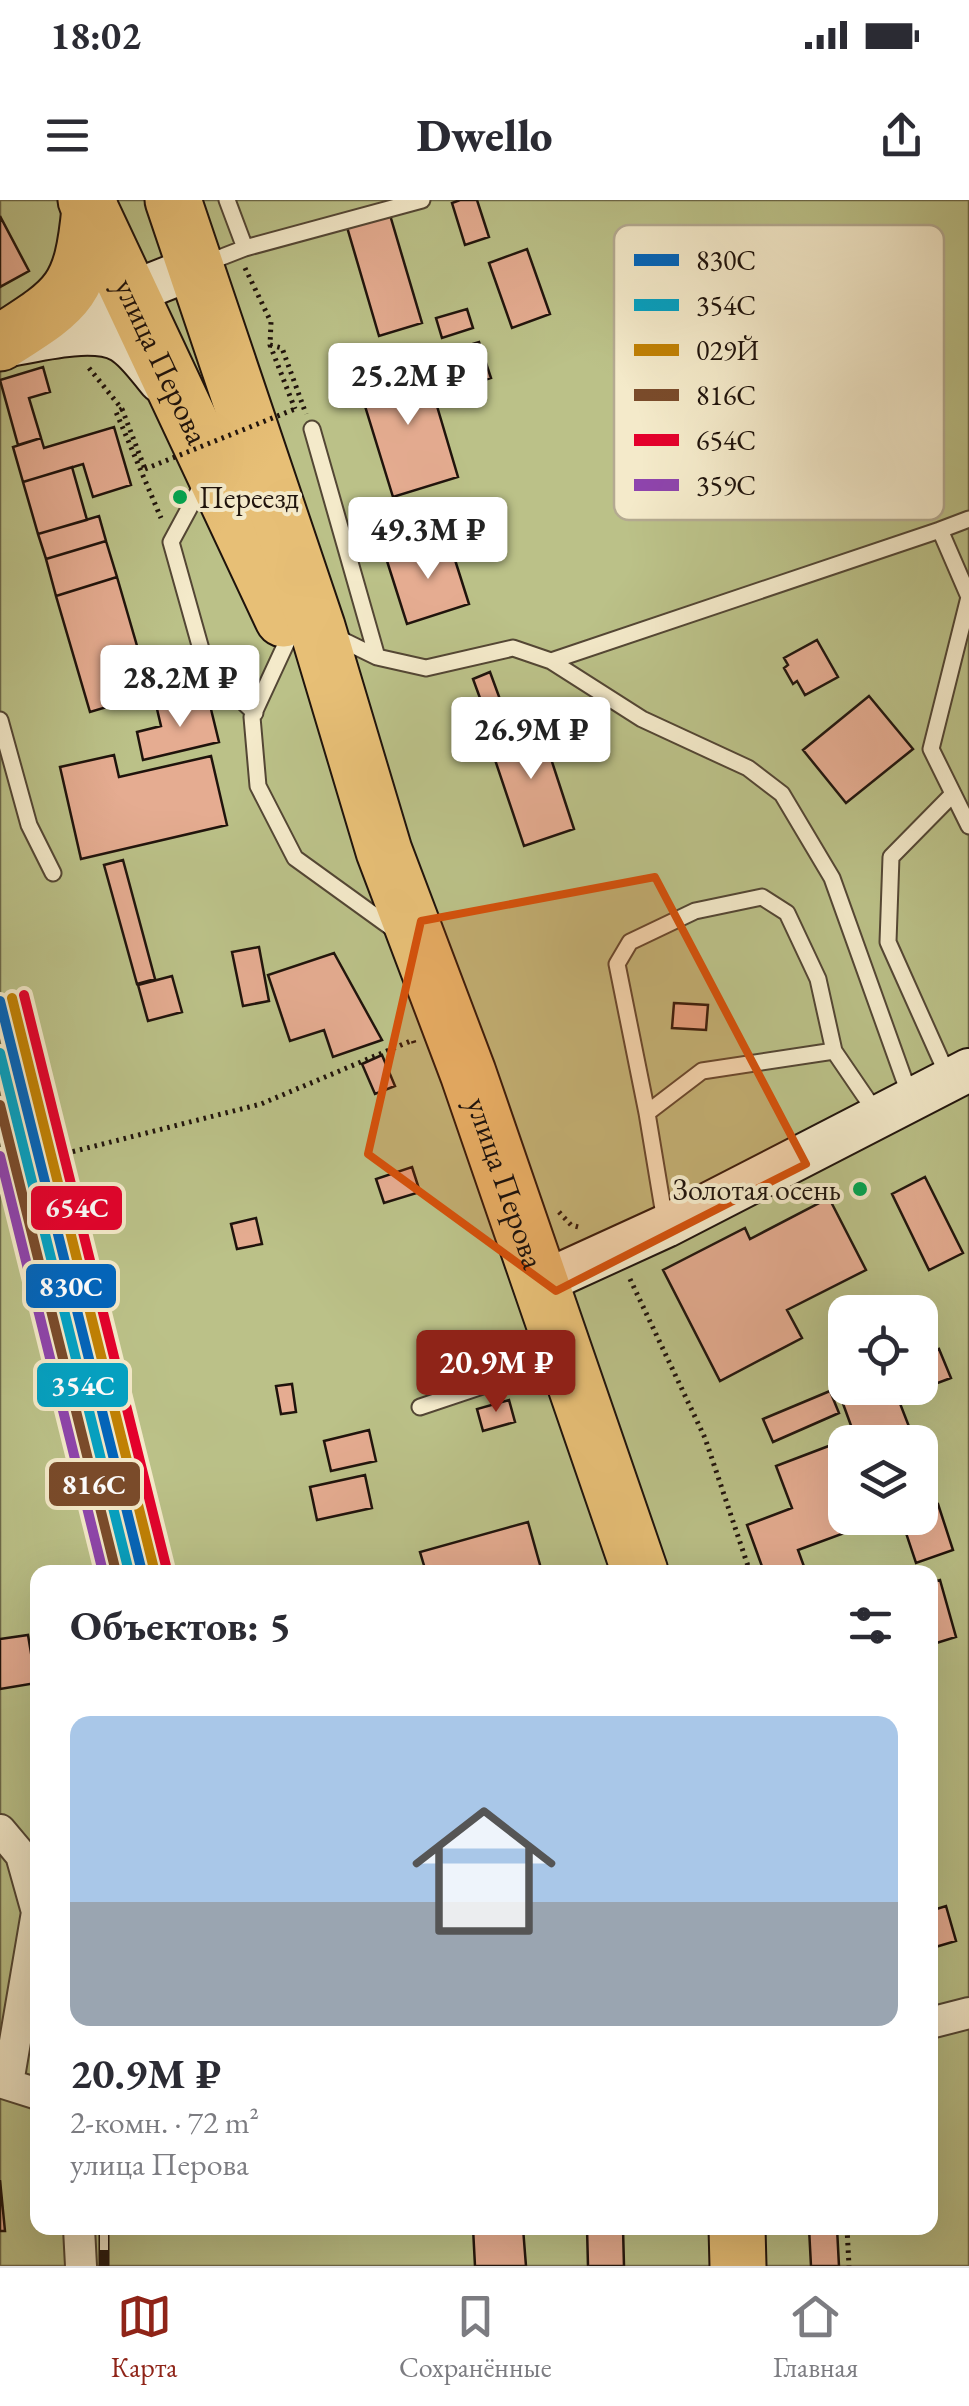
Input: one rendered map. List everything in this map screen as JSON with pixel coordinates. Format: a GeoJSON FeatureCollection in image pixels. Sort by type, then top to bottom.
{"type":"FeatureCollection","features":[{"type":"Feature","properties":{"kind":"highway"},"geometry":{"type":"LineString","coordinates":[[0,345],[69,294],[80,270],[88,204],[104,213],[124,211],[144,200]]}},
{"type":"Feature","properties":{"kind":"highway","name":"улица Перова"},"geometry":{"type":"LineString","coordinates":[[173,200],[226,256],[304,631],[468,1073],[638,1565]]}},
{"type":"Feature","properties":{"kind":"highway","name":"улица Перова"},"geometry":{"type":"LineString","coordinates":[[88,204],[211,467],[304,631]]}},
{"type":"Feature","properties":{"kind":"highway"},"geometry":{"type":"LineString","coordinates":[[737,2235],[738,2266]]}},
{"type":"Feature","properties":{"kind":"street"},"geometry":{"type":"LineString","coordinates":[[0,345],[226,256]]}},
{"type":"Feature","properties":{"kind":"street"},"geometry":{"type":"LineString","coordinates":[[0,345],[66,336],[116,338],[139,356],[186,412]]}},
{"type":"Feature","properties":{"kind":"street"},"geometry":{"type":"LineString","coordinates":[[539,1284],[666,1226],[959,1075]]}},
{"type":"Feature","properties":{"kind":"street"},"geometry":{"type":"LineString","coordinates":[[0,1830],[21,1855],[30,1887]]}},
{"type":"Feature","properties":{"kind":"street"},"geometry":{"type":"LineString","coordinates":[[30,1948],[4,2082],[30,2091]]}},
{"type":"Feature","properties":{"kind":"street"},"geometry":{"type":"LineString","coordinates":[[938,2020],[969,2013]]}},
{"type":"Feature","properties":{"kind":"street"},"geometry":{"type":"LineString","coordinates":[[79,2235],[81,2266]]}},
{"type":"Feature","properties":{"kind":"lane"},"geometry":{"type":"LineString","coordinates":[[227,200],[226,256],[422,200]]}},
{"type":"Feature","properties":{"kind":"lane"},"geometry":{"type":"LineString","coordinates":[[312,429],[378,658]]}},
{"type":"Feature","properties":{"kind":"lane"},"geometry":{"type":"LineString","coordinates":[[211,467],[171,542],[206,667],[254,712]]}},
{"type":"Feature","properties":{"kind":"lane"},"geometry":{"type":"LineString","coordinates":[[551,662],[969,519]]}},
{"type":"Feature","properties":{"kind":"lane"},"geometry":{"type":"LineString","coordinates":[[940,530],[969,597],[931,749],[969,826]]}},
{"type":"Feature","properties":{"kind":"lane"},"geometry":{"type":"LineString","coordinates":[[420,948],[295,858],[258,786],[254,712],[304,631],[378,658],[426,668],[513,648],[551,662],[642,719],[748,768],[782,794],[832,878],[895,1108]]}},
{"type":"Feature","properties":{"kind":"lane"},"geometry":{"type":"LineString","coordinates":[[0,720],[30,824],[53,873]]}},
{"type":"Feature","properties":{"kind":"lane"},"geometry":{"type":"LineString","coordinates":[[954,794],[891,857],[888,942],[959,1075]]}},
{"type":"Feature","properties":{"kind":"lane"},"geometry":{"type":"LineString","coordinates":[[666,1226],[618,964],[630,942],[695,910],[762,896],[787,913],[818,979],[834,1051],[895,1108]]}},
{"type":"Feature","properties":{"kind":"lane"},"geometry":{"type":"LineString","coordinates":[[647,1113],[702,1071],[834,1051]]}},
{"type":"Feature","properties":{"kind":"lane"},"geometry":{"type":"LineString","coordinates":[[420,1407],[565,1358]]}},
{"type":"Feature","properties":{"kind":"path"},"geometry":{"type":"LineString","coordinates":[[171,542],[116,412],[122,409],[145,469],[295,409],[270,346],[271,322],[226,256]]}},
{"type":"Feature","properties":{"kind":"path"},"geometry":{"type":"LineString","coordinates":[[270,346],[282,348],[312,429]]}},
{"type":"Feature","properties":{"kind":"path"},"geometry":{"type":"LineString","coordinates":[[0,1170],[262,1104],[413,1040],[419,1055]]}},
{"type":"Feature","properties":{"kind":"path"},"geometry":{"type":"LineString","coordinates":[[558,1211],[571,1225],[604,1232],[616,1250],[705,1438],[748,1565]]}},
{"type":"Feature","properties":{"kind":"path"},"geometry":{"type":"LineString","coordinates":[[847,2235],[849,2266]]}},
{"type":"Feature","properties":{"kind":"highlighted area"},"geometry":{"type":"Polygon","coordinates":[[[655,877],[806,1164],[556,1291],[368,1154],[421,921],[655,877]]]}},
{"type":"Feature","properties":{"kind":"green space"},"geometry":{"type":"Polygon","coordinates":[[[0,200],[969,200],[969,2266],[0,2266],[0,200]]]}},
{"type":"Feature","properties":{"kind":"building"},"geometry":{"type":"Polygon","coordinates":[[[477,200],[489,237],[465,245],[452,203],[477,200]]]}},
{"type":"Feature","properties":{"kind":"building"},"geometry":{"type":"Polygon","coordinates":[[[390,215],[422,323],[379,336],[347,227],[390,215]]]}},
{"type":"Feature","properties":{"kind":"building"},"geometry":{"type":"Polygon","coordinates":[[[0,216],[29,271],[0,287],[0,216]]]}},
{"type":"Feature","properties":{"kind":"building"},"geometry":{"type":"Polygon","coordinates":[[[527,249],[550,314],[512,328],[489,263],[527,249]]]}},
{"type":"Feature","properties":{"kind":"building"},"geometry":{"type":"Polygon","coordinates":[[[467,309],[473,328],[442,338],[436,318],[467,309]]]}},
{"type":"Feature","properties":{"kind":"building"},"geometry":{"type":"Polygon","coordinates":[[[479,342],[491,378],[434,396],[423,359],[479,342]]]}},
{"type":"Feature","properties":{"kind":"building"},"geometry":{"type":"Polygon","coordinates":[[[423,359],[458,477],[393,497],[357,380],[423,359]]]}},
{"type":"Feature","properties":{"kind":"building"},"geometry":{"type":"Polygon","coordinates":[[[43,367],[50,392],[29,398],[41,438],[18,445],[0,380],[43,367]]]}},
{"type":"Feature","properties":{"kind":"building"},"geometry":{"type":"Polygon","coordinates":[[[114,427],[131,485],[93,497],[83,464],[23,482],[13,447],[41,438],[44,448],[114,427]]]}},
{"type":"Feature","properties":{"kind":"building"},"geometry":{"type":"Polygon","coordinates":[[[72,467],[87,520],[38,534],[23,482],[72,467]]]}},
{"type":"Feature","properties":{"kind":"building"},"geometry":{"type":"Polygon","coordinates":[[[440,511],[449,541],[387,561],[378,531],[440,511]]]}},
{"type":"Feature","properties":{"kind":"building"},"geometry":{"type":"Polygon","coordinates":[[[99,516],[106,541],[46,559],[38,534],[99,516]]]}},
{"type":"Feature","properties":{"kind":"building"},"geometry":{"type":"Polygon","coordinates":[[[106,541],[117,577],[56,596],[46,559],[106,541]]]}},
{"type":"Feature","properties":{"kind":"building"},"geometry":{"type":"Polygon","coordinates":[[[449,541],[469,604],[407,624],[387,561],[449,541]]]}},
{"type":"Feature","properties":{"kind":"building"},"geometry":{"type":"Polygon","coordinates":[[[117,577],[151,694],[90,712],[56,596],[117,577]]]}},
{"type":"Feature","properties":{"kind":"building"},"geometry":{"type":"Polygon","coordinates":[[[817,640],[838,677],[805,695],[797,681],[793,684],[784,668],[788,665],[784,658],[817,640]]]}},
{"type":"Feature","properties":{"kind":"building"},"geometry":{"type":"Polygon","coordinates":[[[490,672],[501,702],[484,709],[473,679],[490,672]]]}},
{"type":"Feature","properties":{"kind":"building"},"geometry":{"type":"Polygon","coordinates":[[[869,696],[913,749],[846,803],[803,750],[869,696]]]}},
{"type":"Feature","properties":{"kind":"building"},"geometry":{"type":"Polygon","coordinates":[[[208,697],[219,742],[143,760],[137,732],[161,726],[157,709],[208,697]]]}},
{"type":"Feature","properties":{"kind":"building"},"geometry":{"type":"Polygon","coordinates":[[[538,719],[574,829],[524,846],[487,736],[538,719]]]}},
{"type":"Feature","properties":{"kind":"building"},"geometry":{"type":"Polygon","coordinates":[[[114,755],[119,777],[211,756],[227,825],[81,859],[60,767],[114,755]]]}},
{"type":"Feature","properties":{"kind":"building"},"geometry":{"type":"Polygon","coordinates":[[[123,860],[155,979],[137,984],[104,865],[123,860]]]}},
{"type":"Feature","properties":{"kind":"building"},"geometry":{"type":"Polygon","coordinates":[[[259,947],[269,1001],[243,1006],[232,952],[259,947]]]}},
{"type":"Feature","properties":{"kind":"building"},"geometry":{"type":"Polygon","coordinates":[[[334,953],[382,1040],[333,1057],[324,1030],[290,1041],[268,975],[334,953]]]}},
{"type":"Feature","properties":{"kind":"building"},"geometry":{"type":"Polygon","coordinates":[[[172,976],[182,1012],[148,1021],[138,985],[172,976]]]}},
{"type":"Feature","properties":{"kind":"building"},"geometry":{"type":"Polygon","coordinates":[[[674,1003],[708,1005],[706,1030],[672,1028],[674,1003]]]}},
{"type":"Feature","properties":{"kind":"building"},"geometry":{"type":"Polygon","coordinates":[[[382,1055],[395,1086],[375,1094],[362,1064],[382,1055]]]}},
{"type":"Feature","properties":{"kind":"building"},"geometry":{"type":"Polygon","coordinates":[[[412,1167],[420,1192],[384,1203],[376,1179],[412,1167]]]}},
{"type":"Feature","properties":{"kind":"building"},"geometry":{"type":"Polygon","coordinates":[[[925,1177],[963,1253],[929,1270],[892,1194],[925,1177]]]}},
{"type":"Feature","properties":{"kind":"building"},"geometry":{"type":"Polygon","coordinates":[[[829,1198],[866,1270],[787,1310],[802,1338],[720,1381],[663,1270],[745,1228],[750,1239],[829,1198]]]}},
{"type":"Feature","properties":{"kind":"building"},"geometry":{"type":"Polygon","coordinates":[[[256,1218],[262,1244],[237,1249],[231,1224],[256,1218]]]}},
{"type":"Feature","properties":{"kind":"building"},"geometry":{"type":"Polygon","coordinates":[[[938,1349],[951,1378],[938,1383],[938,1349]]]}},
{"type":"Feature","properties":{"kind":"building"},"geometry":{"type":"Polygon","coordinates":[[[292,1384],[296,1412],[281,1414],[276,1386],[292,1384]]]}},
{"type":"Feature","properties":{"kind":"building"},"geometry":{"type":"Polygon","coordinates":[[[828,1392],[828,1405],[836,1405],[839,1413],[773,1442],[763,1419],[828,1392]]]}},
{"type":"Feature","properties":{"kind":"building"},"geometry":{"type":"Polygon","coordinates":[[[509,1400],[515,1422],[483,1431],[477,1409],[509,1400]]]}},
{"type":"Feature","properties":{"kind":"building"},"geometry":{"type":"Polygon","coordinates":[[[843,1405],[901,1405],[908,1425],[851,1425],[843,1405]]]}},
{"type":"Feature","properties":{"kind":"building"},"geometry":{"type":"Polygon","coordinates":[[[369,1430],[376,1461],[331,1471],[324,1441],[369,1430]]]}},
{"type":"Feature","properties":{"kind":"building"},"geometry":{"type":"Polygon","coordinates":[[[828,1446],[828,1535],[839,1535],[798,1550],[803,1565],[761,1565],[747,1525],[792,1508],[776,1466],[828,1446]]]}},
{"type":"Feature","properties":{"kind":"building"},"geometry":{"type":"Polygon","coordinates":[[[365,1475],[372,1508],[317,1520],[310,1487],[365,1475]]]}},
{"type":"Feature","properties":{"kind":"building"},"geometry":{"type":"Polygon","coordinates":[[[938,1504],[953,1550],[916,1563],[907,1535],[938,1535],[938,1504]]]}},
{"type":"Feature","properties":{"kind":"building"},"geometry":{"type":"Polygon","coordinates":[[[528,1522],[540,1565],[424,1565],[420,1552],[528,1522]]]}},
{"type":"Feature","properties":{"kind":"building"},"geometry":{"type":"Polygon","coordinates":[[[938,1581],[956,1637],[938,1643],[938,1581]]]}},
{"type":"Feature","properties":{"kind":"building"},"geometry":{"type":"Polygon","coordinates":[[[28,1635],[30,1684],[0,1689],[0,1639],[28,1635]]]}},
{"type":"Feature","properties":{"kind":"building"},"geometry":{"type":"Polygon","coordinates":[[[946,1906],[956,1941],[938,1946],[938,1908],[946,1906]]]}},
{"type":"Feature","properties":{"kind":"building"},"geometry":{"type":"Polygon","coordinates":[[[0,2180],[5,2231],[0,2231],[0,2180]]]}},
{"type":"Feature","properties":{"kind":"building"},"geometry":{"type":"Polygon","coordinates":[[[473,2235],[524,2235],[526,2266],[475,2266],[473,2235]]]}},
{"type":"Feature","properties":{"kind":"building"},"geometry":{"type":"Polygon","coordinates":[[[587,2235],[623,2235],[624,2266],[588,2266],[587,2235]]]}},
{"type":"Feature","properties":{"kind":"building"},"geometry":{"type":"Polygon","coordinates":[[[809,2235],[837,2235],[839,2266],[811,2266],[809,2235]]]}},
{"type":"Feature","properties":{"kind":"railway"},"geometry":{"type":"LineString","coordinates":[[104,2235],[104,2266]]}},
{"type":"Feature","properties":{"kind":"transit line","name":"654С"},"geometry":{"type":"LineString","coordinates":[[24,995],[166,1565]]}},
{"type":"Feature","properties":{"kind":"transit line","name":"029Й"},"geometry":{"type":"LineString","coordinates":[[12,998],[153,1565]]}},
{"type":"Feature","properties":{"kind":"transit line","name":"830С"},"geometry":{"type":"LineString","coordinates":[[0,1001],[140,1565]]}},
{"type":"Feature","properties":{"kind":"transit line","name":"354С"},"geometry":{"type":"LineString","coordinates":[[0,1053],[127,1565]]}},
{"type":"Feature","properties":{"kind":"transit line","name":"816С"},"geometry":{"type":"LineString","coordinates":[[0,1105],[114,1565]]}},
{"type":"Feature","properties":{"kind":"transit line","name":"359С"},"geometry":{"type":"LineString","coordinates":[[0,1156],[101,1565]]}},
{"type":"Feature","properties":{"kind":"place","name":"Переезд"},"geometry":{"type":"Point","coordinates":[180,497]}},
{"type":"Feature","properties":{"kind":"place","name":"Золотая осень"},"geometry":{"type":"Point","coordinates":[860,1189]}}]}
